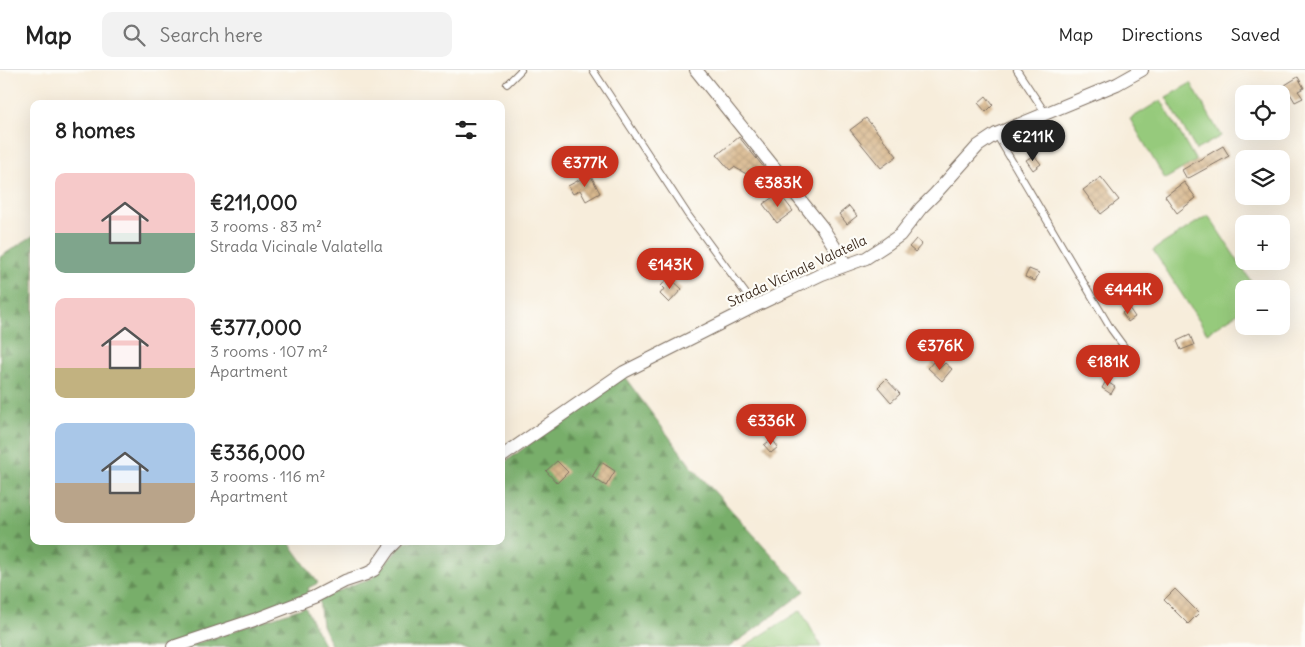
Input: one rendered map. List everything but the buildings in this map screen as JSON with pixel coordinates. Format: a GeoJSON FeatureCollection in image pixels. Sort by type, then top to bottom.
{"type":"FeatureCollection","features":[{"type":"Feature","properties":{"kind":"street"},"geometry":{"type":"LineString","coordinates":[[696,70],[822,227],[846,265]]}},
{"type":"Feature","properties":{"kind":"street","name":"Strada Vicinale Valatella"},"geometry":{"type":"LineString","coordinates":[[505,454],[624,372],[822,274],[866,258],[900,234],[921,208],[978,146],[996,134],[1117,84],[1142,70]]}},
{"type":"Feature","properties":{"kind":"street"},"geometry":{"type":"LineString","coordinates":[[173,647],[263,617],[314,597],[344,581],[366,574],[374,570],[393,545]]}},
{"type":"Feature","properties":{"kind":"lane"},"geometry":{"type":"LineString","coordinates":[[507,84],[521,70]]}},
{"type":"Feature","properties":{"kind":"lane"},"geometry":{"type":"LineString","coordinates":[[593,70],[688,215],[755,306]]}},
{"type":"Feature","properties":{"kind":"lane"},"geometry":{"type":"LineString","coordinates":[[1017,70],[1046,114]]}},
{"type":"Feature","properties":{"kind":"lane"},"geometry":{"type":"LineString","coordinates":[[996,134],[1111,329],[1128,352],[1135,358]]}},
{"type":"Feature","properties":{"kind":"green space"},"geometry":{"type":"Polygon","coordinates":[[[1191,83],[1221,136],[1196,150],[1166,97],[1191,83]]]}},
{"type":"Feature","properties":{"kind":"green space"},"geometry":{"type":"Polygon","coordinates":[[[1161,100],[1196,161],[1165,179],[1130,119],[1161,100]]]}},
{"type":"Feature","properties":{"kind":"green space"},"geometry":{"type":"Polygon","coordinates":[[[1208,215],[1235,257],[1235,270],[1244,270],[1250,280],[1235,280],[1235,315],[1207,333],[1153,250],[1208,215]]]}},
{"type":"Feature","properties":{"kind":"green space"},"geometry":{"type":"Polygon","coordinates":[[[30,238],[30,545],[291,545],[318,583],[308,588],[310,594],[161,647],[0,647],[0,257],[30,238]]]}},
{"type":"Feature","properties":{"kind":"green space"},"geometry":{"type":"Polygon","coordinates":[[[623,375],[691,466],[805,591],[729,647],[332,647],[322,625],[319,600],[373,578],[402,545],[505,545],[505,462],[623,375]]]}},
{"type":"Feature","properties":{"kind":"green space"},"geometry":{"type":"Polygon","coordinates":[[[305,607],[325,647],[186,647],[305,607]]]}},
{"type":"Feature","properties":{"kind":"green space"},"geometry":{"type":"Polygon","coordinates":[[[801,610],[821,647],[743,647],[801,610]]]}}]}
